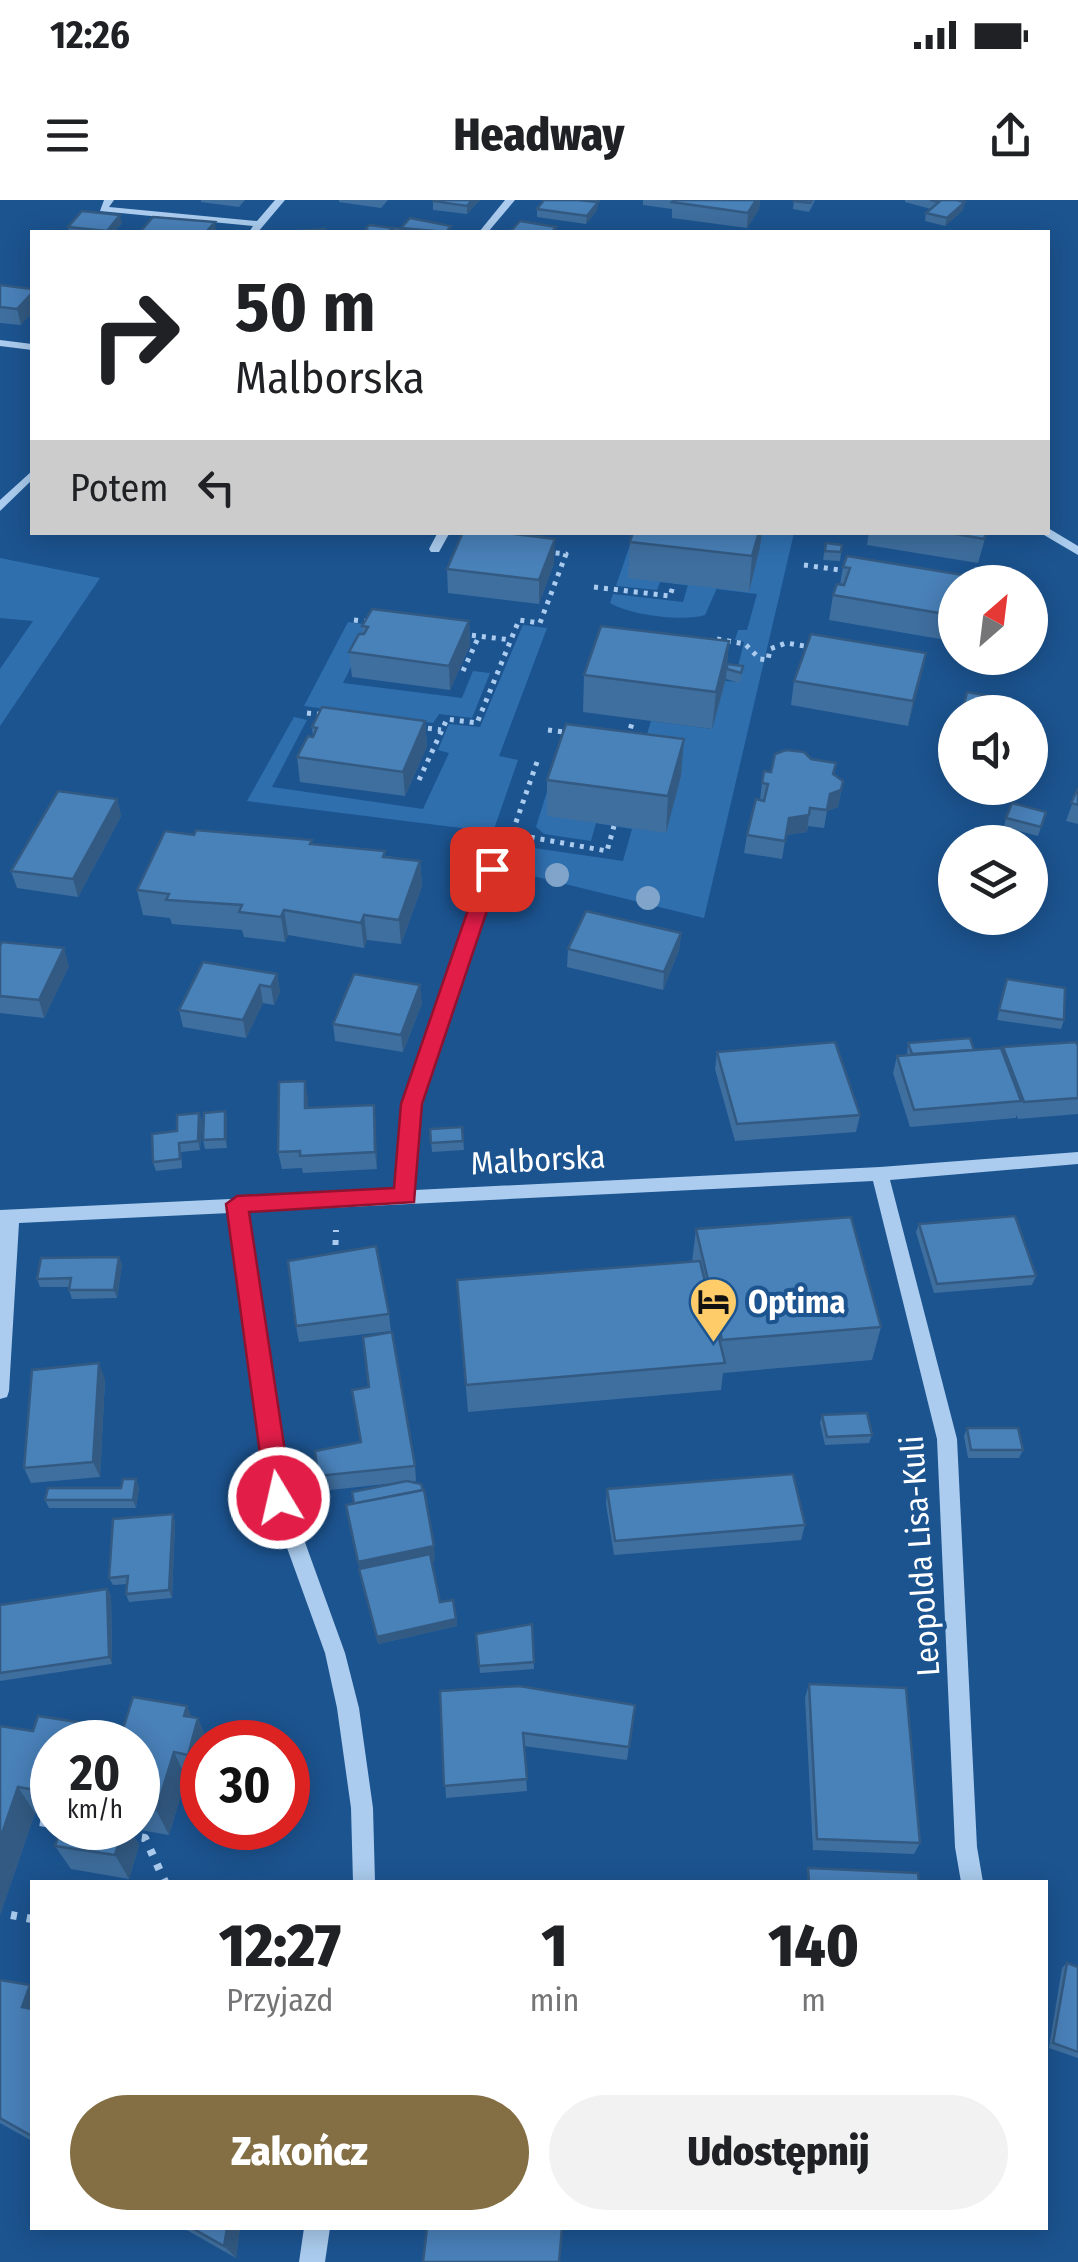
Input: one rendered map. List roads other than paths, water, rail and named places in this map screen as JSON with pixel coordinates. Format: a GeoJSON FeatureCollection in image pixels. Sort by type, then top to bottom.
{"type":"FeatureCollection","features":[{"type":"Feature","properties":{"kind":"street"},"geometry":{"type":"LineString","coordinates":[[109,200],[104,209],[256,228],[280,200]]}},
{"type":"Feature","properties":{"kind":"street"},"geometry":{"type":"LineString","coordinates":[[485,230],[510,200]]}},
{"type":"Feature","properties":{"kind":"street"},"geometry":{"type":"LineString","coordinates":[[0,343],[30,348]]}},
{"type":"Feature","properties":{"kind":"street"},"geometry":{"type":"LineString","coordinates":[[0,507],[30,476]]}},
{"type":"Feature","properties":{"kind":"street"},"geometry":{"type":"LineString","coordinates":[[1050,533],[1078,551]]}},
{"type":"Feature","properties":{"kind":"street"},"geometry":{"type":"LineString","coordinates":[[435,549],[442,535]]}},
{"type":"Feature","properties":{"kind":"street"},"geometry":{"type":"LineString","coordinates":[[406,1196],[404,1172],[412,1104],[492,869]]}},
{"type":"Feature","properties":{"kind":"street","name":"Malborska"},"geometry":{"type":"LineString","coordinates":[[5,1216],[880,1174],[1078,1158]]}},
{"type":"Feature","properties":{"kind":"street","name":"Leopolda Lisa-Kuli"},"geometry":{"type":"LineString","coordinates":[[880,1174],[947,1439],[966,1847],[972,1880]]}},
{"type":"Feature","properties":{"kind":"street"},"geometry":{"type":"LineString","coordinates":[[237,1204],[279,1498],[335,1653],[348,1708],[362,1808],[364,1880]]}},
{"type":"Feature","properties":{"kind":"street"},"geometry":{"type":"LineString","coordinates":[[0,1391],[5,1216]]}},
{"type":"Feature","properties":{"kind":"street"},"geometry":{"type":"LineString","coordinates":[[312,2262],[317,2230]]}},
{"type":"Feature","properties":{"kind":"place","name":"Optima"},"geometry":{"type":"Point","coordinates":[713,1344]}}]}
